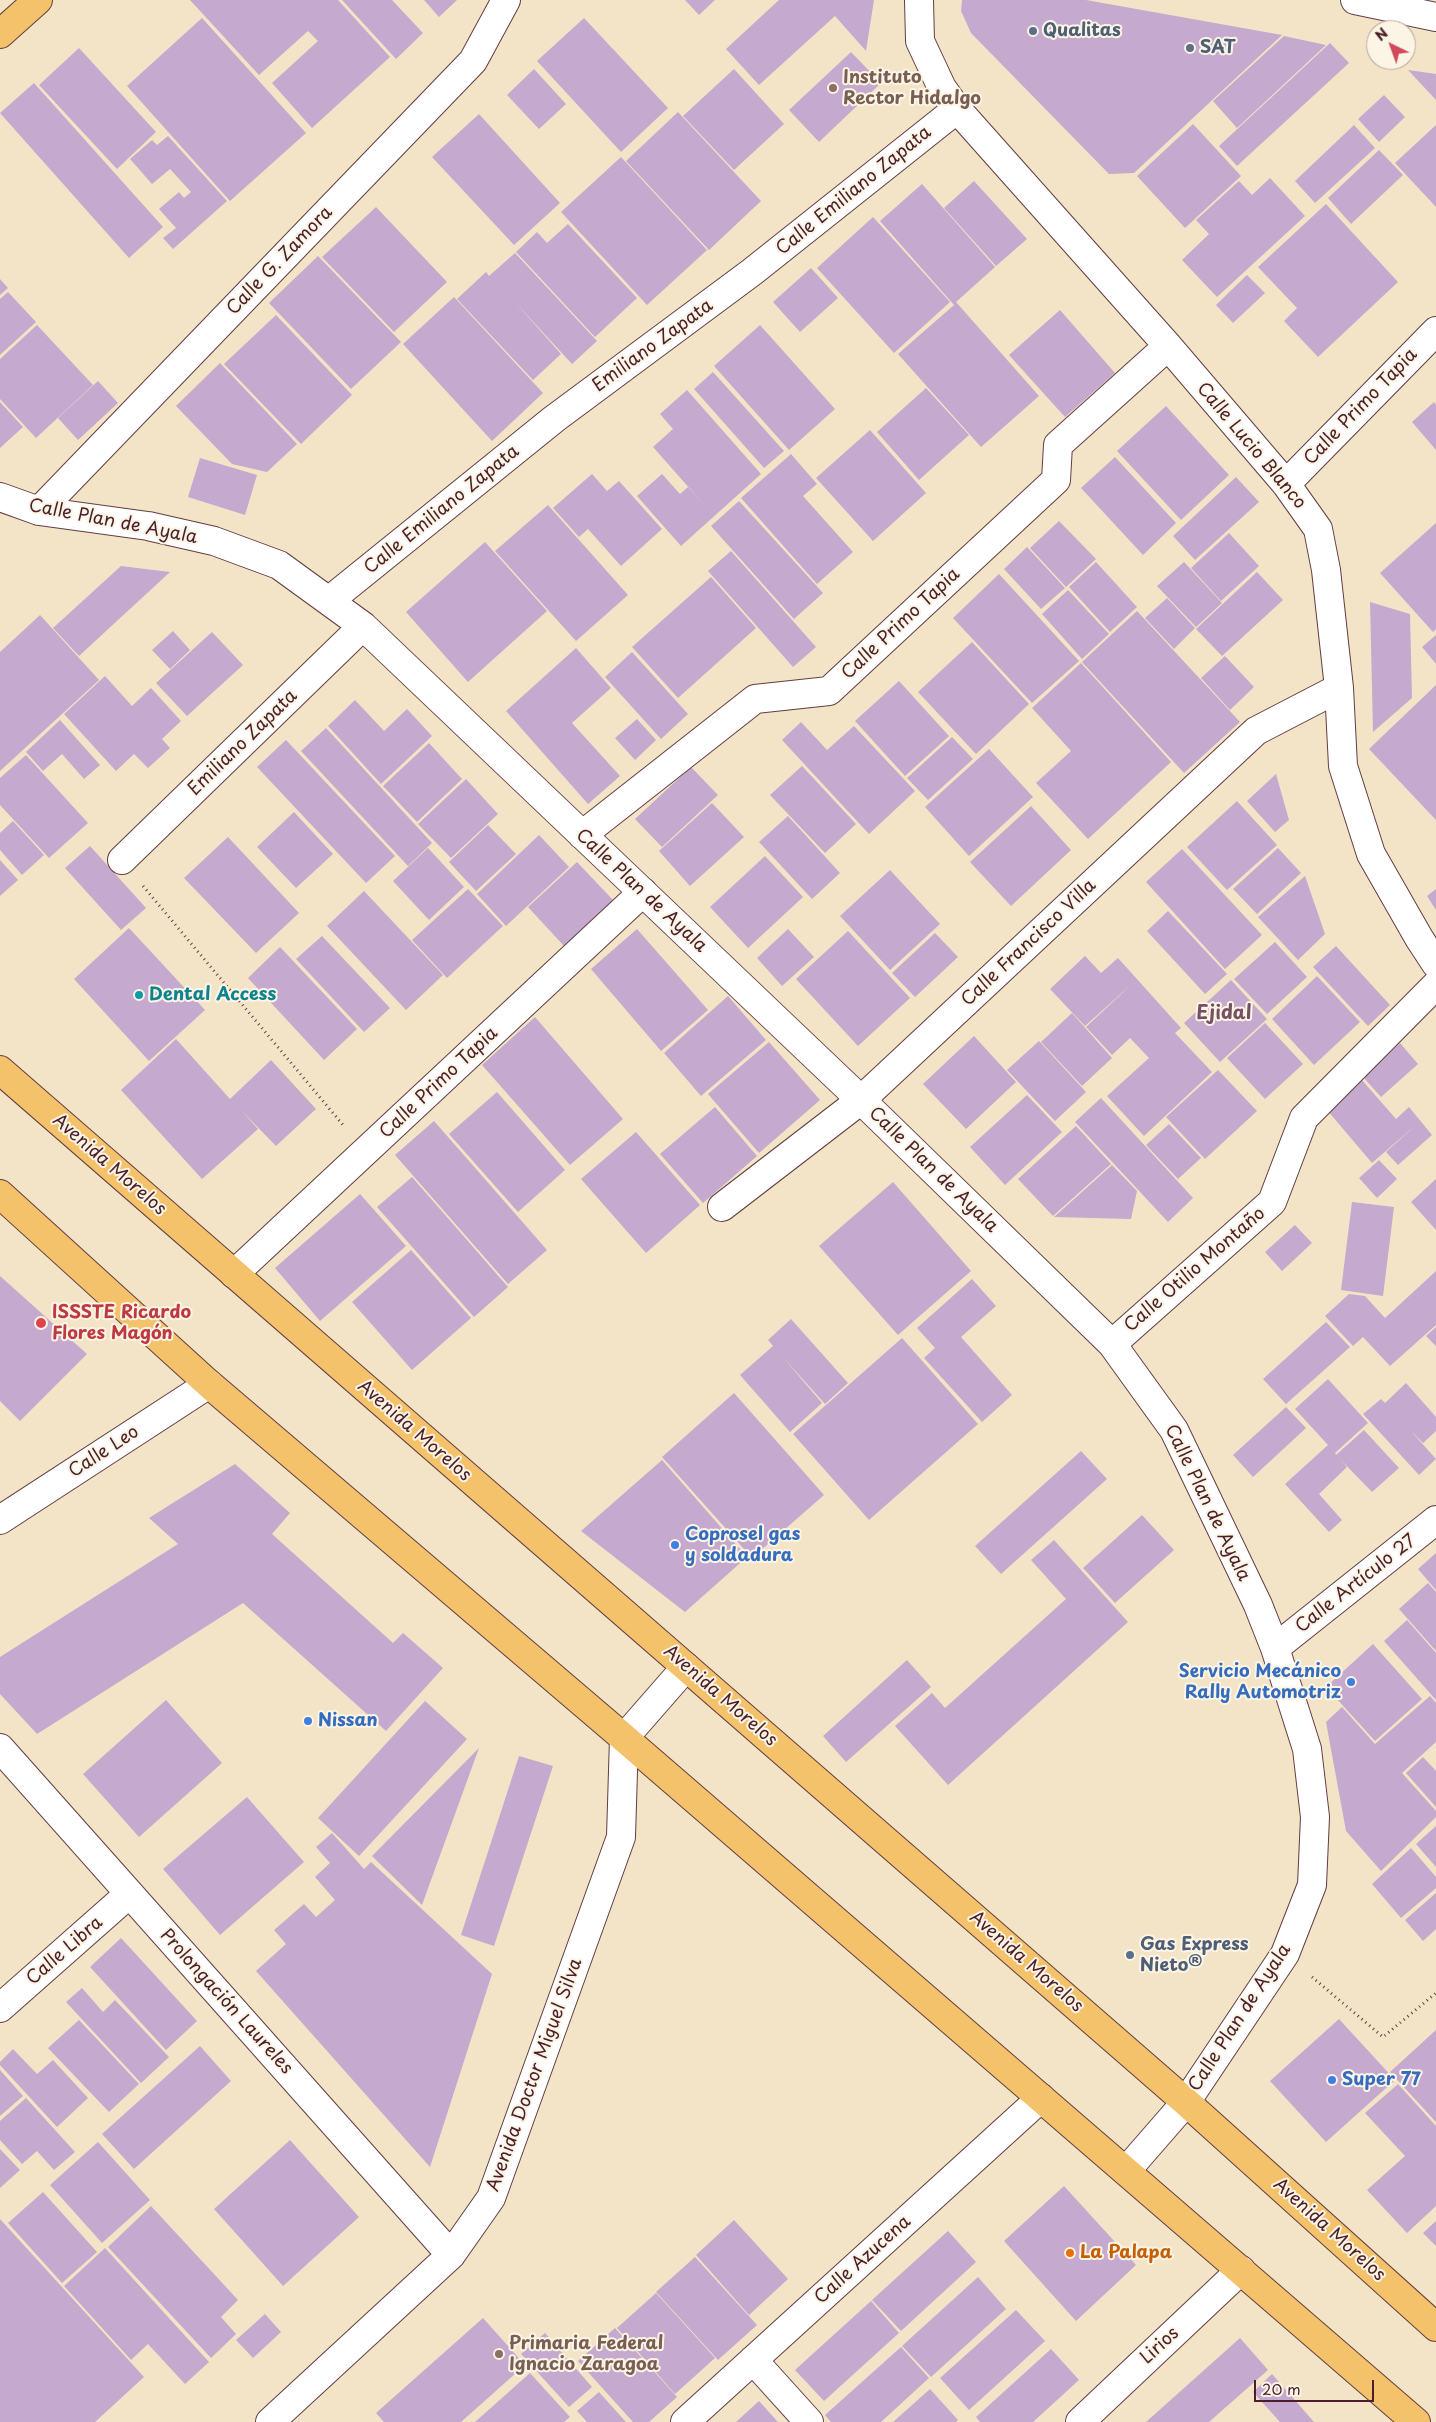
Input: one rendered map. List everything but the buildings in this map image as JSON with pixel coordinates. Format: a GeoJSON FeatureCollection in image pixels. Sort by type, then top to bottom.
{"type":"FeatureCollection","features":[{"type":"Feature","properties":{"kind":"main road"},"geometry":{"type":"LineString","coordinates":[[0,34],[38,0]]}},
{"type":"Feature","properties":{"kind":"main road","name":"Avenida Morelos"},"geometry":{"type":"LineString","coordinates":[[0,1070],[1186,2102],[1436,2327]]}},
{"type":"Feature","properties":{"kind":"main road"},"geometry":{"type":"LineString","coordinates":[[0,1194],[208,1384],[624,1738],[1416,2422]]}},
{"type":"Feature","properties":{"kind":"street","name":"Calle G. Zamora"},"geometry":{"type":"LineString","coordinates":[[40,511],[472,60],[506,0]]}},
{"type":"Feature","properties":{"kind":"street","name":"Calle Lucio Blanco"},"geometry":{"type":"LineString","coordinates":[[919,0],[920,41],[942,88],[957,109],[1168,346],[1286,484],[1318,529],[1326,570],[1339,688],[1344,766],[1371,854],[1436,964]]}},
{"type":"Feature","properties":{"kind":"street"},"geometry":{"type":"LineString","coordinates":[[1355,0],[1436,17]]}},
{"type":"Feature","properties":{"kind":"street","name":"Calle Emiliano Zapata"},"geometry":{"type":"LineString","coordinates":[[752,272],[957,109]]}},
{"type":"Feature","properties":{"kind":"street","name":"Emiliano Zapata"},"geometry":{"type":"LineString","coordinates":[[554,419],[752,272]]}},
{"type":"Feature","properties":{"kind":"street","name":"Calle Primo Tapia"},"geometry":{"type":"LineString","coordinates":[[1286,484],[1436,331]]}},
{"type":"Feature","properties":{"kind":"street","name":"Calle Primo Tapia"},"geometry":{"type":"LineString","coordinates":[[582,835],[756,699],[829,691],[1056,480],[1058,446],[1168,346]]}},
{"type":"Feature","properties":{"kind":"street","name":"Calle Emiliano Zapata"},"geometry":{"type":"LineString","coordinates":[[330,600],[554,419]]}},
{"type":"Feature","properties":{"kind":"street","name":"Calle Plan de Ayala"},"geometry":{"type":"LineString","coordinates":[[0,496],[40,511],[148,526],[214,541],[280,565],[363,626],[861,1100],[1112,1344],[1174,1430],[1258,1605],[1275,1648],[1307,1749],[1315,1817],[1312,1885],[1285,1954],[1186,2102],[1126,2171]]}},
{"type":"Feature","properties":{"kind":"street","name":"Emiliano Zapata"},"geometry":{"type":"LineString","coordinates":[[122,860],[363,626]]}},
{"type":"Feature","properties":{"kind":"street","name":"Calle Francisco Villa"},"geometry":{"type":"LineString","coordinates":[[722,1206],[861,1100],[1256,731],[1339,688]]}},
{"type":"Feature","properties":{"kind":"street","name":"Calle Primo Tapia"},"geometry":{"type":"LineString","coordinates":[[234,1274],[643,892]]}},
{"type":"Feature","properties":{"kind":"street","name":"Calle Otilio Montaño"},"geometry":{"type":"LineString","coordinates":[[1112,1344],[1272,1202],[1304,1118],[1436,985]]}},
{"type":"Feature","properties":{"kind":"street","name":"Calle Leo"},"geometry":{"type":"LineString","coordinates":[[0,1520],[208,1384]]}},
{"type":"Feature","properties":{"kind":"street","name":"Calle Artículo 27"},"geometry":{"type":"LineString","coordinates":[[1275,1648],[1436,1520]]}},
{"type":"Feature","properties":{"kind":"street"},"geometry":{"type":"LineString","coordinates":[[624,1738],[686,1667]]}},
{"type":"Feature","properties":{"kind":"street","name":"Avenida Doctor Miguel Silva"},"geometry":{"type":"LineString","coordinates":[[270,2422],[451,2255],[491,2198],[621,1837],[624,1738]]}},
{"type":"Feature","properties":{"kind":"street","name":"Prolongación Laureles"},"geometry":{"type":"LineString","coordinates":[[2,1755],[129,1894],[451,2255]]}},
{"type":"Feature","properties":{"kind":"street","name":"Calle Libra"},"geometry":{"type":"LineString","coordinates":[[0,2008],[129,1894]]}},
{"type":"Feature","properties":{"kind":"street","name":"Calle Azucena"},"geometry":{"type":"LineString","coordinates":[[685,2422],[1042,2098]]}},
{"type":"Feature","properties":{"kind":"street","name":"Lirios"},"geometry":{"type":"LineString","coordinates":[[1080,2422],[1241,2270]]}},
{"type":"Feature","properties":{"kind":"street"},"geometry":{"type":"LineString","coordinates":[[753,2360],[809,2422]]}},
{"type":"Feature","properties":{"kind":"path"},"geometry":{"type":"LineString","coordinates":[[122,860],[365,1152]]}},
{"type":"Feature","properties":{"kind":"path"},"geometry":{"type":"LineString","coordinates":[[1285,1954],[1384,2037],[1436,1993]]}},
{"type":"Feature","properties":{"kind":"place","name":"Qualitas"},"geometry":{"type":"Point","coordinates":[1033,31]}},
{"type":"Feature","properties":{"kind":"place","name":"SAT"},"geometry":{"type":"Point","coordinates":[1190,48]}},
{"type":"Feature","properties":{"kind":"place","name":"Instituto Rector Hidalgo"},"geometry":{"type":"Point","coordinates":[833,88]}},
{"type":"Feature","properties":{"kind":"place","name":"Dental Access"},"geometry":{"type":"Point","coordinates":[139,995]}},
{"type":"Feature","properties":{"kind":"place","name":"ISSSTE Ricardo Flores Magón"},"geometry":{"type":"Point","coordinates":[41,1323]}},
{"type":"Feature","properties":{"kind":"place","name":"Coprosel gas y soldadura"},"geometry":{"type":"Point","coordinates":[675,1545]}},
{"type":"Feature","properties":{"kind":"place","name":"Servicio Mecánico Rally Automotriz"},"geometry":{"type":"Point","coordinates":[1351,1682]}},
{"type":"Feature","properties":{"kind":"place","name":"Nissan"},"geometry":{"type":"Point","coordinates":[308,1721]}},
{"type":"Feature","properties":{"kind":"place","name":"Gas Express Nieto®"},"geometry":{"type":"Point","coordinates":[1130,1955]}},
{"type":"Feature","properties":{"kind":"place","name":"Super 77"},"geometry":{"type":"Point","coordinates":[1332,2080]}},
{"type":"Feature","properties":{"kind":"place","name":"La Palapa"},"geometry":{"type":"Point","coordinates":[1070,2253]}},
{"type":"Feature","properties":{"kind":"place","name":"Primaria Federal Ignacio Zaragoa"},"geometry":{"type":"Point","coordinates":[499,2354]}},
{"type":"Feature","properties":{"kind":"district","name":"Ejidal"},"geometry":{"type":"Point","coordinates":[1224,1014]}}]}
